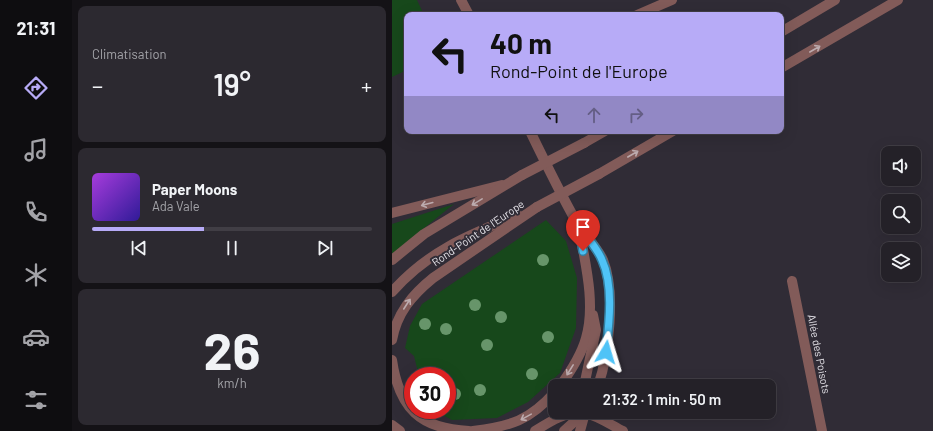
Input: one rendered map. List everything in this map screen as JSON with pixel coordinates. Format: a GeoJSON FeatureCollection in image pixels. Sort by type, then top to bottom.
{"type":"FeatureCollection","features":[{"type":"Feature","properties":{"kind":"street"},"geometry":{"type":"LineString","coordinates":[[461,0],[467,12]]}},
{"type":"Feature","properties":{"kind":"street"},"geometry":{"type":"LineString","coordinates":[[643,12],[672,0]]}},
{"type":"Feature","properties":{"kind":"street"},"geometry":{"type":"LineString","coordinates":[[784,30],[835,0]]}},
{"type":"Feature","properties":{"kind":"street"},"geometry":{"type":"LineString","coordinates":[[784,66],[898,0]]}},
{"type":"Feature","properties":{"kind":"street"},"geometry":{"type":"LineString","coordinates":[[532,134],[578,224],[602,260],[608,281],[609,324],[606,352],[600,379]]}},
{"type":"Feature","properties":{"kind":"street"},"geometry":{"type":"LineString","coordinates":[[392,260],[424,234],[506,184],[600,134]]}},
{"type":"Feature","properties":{"kind":"street"},"geometry":{"type":"LineString","coordinates":[[537,207],[599,174],[668,134]]}},
{"type":"Feature","properties":{"kind":"street"},"geometry":{"type":"LineString","coordinates":[[392,213],[506,184]]}},
{"type":"Feature","properties":{"kind":"street","name":"Rond-Point de l'Europe"},"geometry":{"type":"LineString","coordinates":[[392,292],[417,267],[436,254],[471,234],[537,207]]}},
{"type":"Feature","properties":{"kind":"street","name":"Rond-Point de l'Europe"},"geometry":{"type":"LineString","coordinates":[[392,340],[395,326],[400,316],[411,298],[418,290],[433,278],[537,207]]}},
{"type":"Feature","properties":{"kind":"street"},"geometry":{"type":"LineString","coordinates":[[565,379],[580,355],[586,340],[589,322],[586,264],[578,224]]}},
{"type":"Feature","properties":{"kind":"street","name":"Allée des Poisots"},"geometry":{"type":"LineString","coordinates":[[792,281],[822,431]]}},
{"type":"Feature","properties":{"kind":"street"},"geometry":{"type":"LineString","coordinates":[[586,379],[596,330],[588,287]]}},
{"type":"Feature","properties":{"kind":"street"},"geometry":{"type":"LineString","coordinates":[[392,360],[400,391],[415,414],[421,419],[437,427],[469,431]]}},
{"type":"Feature","properties":{"kind":"street"},"geometry":{"type":"LineString","coordinates":[[473,431],[501,427],[515,423],[537,410],[548,399]]}},
{"type":"Feature","properties":{"kind":"street"},"geometry":{"type":"LineString","coordinates":[[535,431],[557,419]]}},
{"type":"Feature","properties":{"kind":"street"},"geometry":{"type":"LineString","coordinates":[[564,431],[577,419]]}},
{"type":"Feature","properties":{"kind":"street"},"geometry":{"type":"LineString","coordinates":[[580,431],[583,419]]}},
{"type":"Feature","properties":{"kind":"street"},"geometry":{"type":"LineString","coordinates":[[599,419],[623,431]]}},
{"type":"Feature","properties":{"kind":"street"},"geometry":{"type":"LineString","coordinates":[[392,425],[400,431]]}},
{"type":"Feature","properties":{"kind":"green space"},"geometry":{"type":"Polygon","coordinates":[[[392,0],[417,0],[423,12],[404,12],[404,71],[392,77],[392,0]]]}},
{"type":"Feature","properties":{"kind":"green space"},"geometry":{"type":"Polygon","coordinates":[[[454,204],[392,254],[392,224],[454,204]]]}},
{"type":"Feature","properties":{"kind":"green space"},"geometry":{"type":"Polygon","coordinates":[[[546,220],[566,241],[577,278],[576,328],[560,373],[553,379],[548,379],[548,384],[528,402],[497,418],[452,420],[450,419],[456,419],[456,367],[417,367],[414,356],[405,348],[410,326],[422,304],[546,220]]]}},
{"type":"Feature","properties":{"kind":"route"},"geometry":{"type":"LineString","coordinates":[[583,251],[578,224],[602,260],[608,281],[609,324],[606,352]]}}]}
